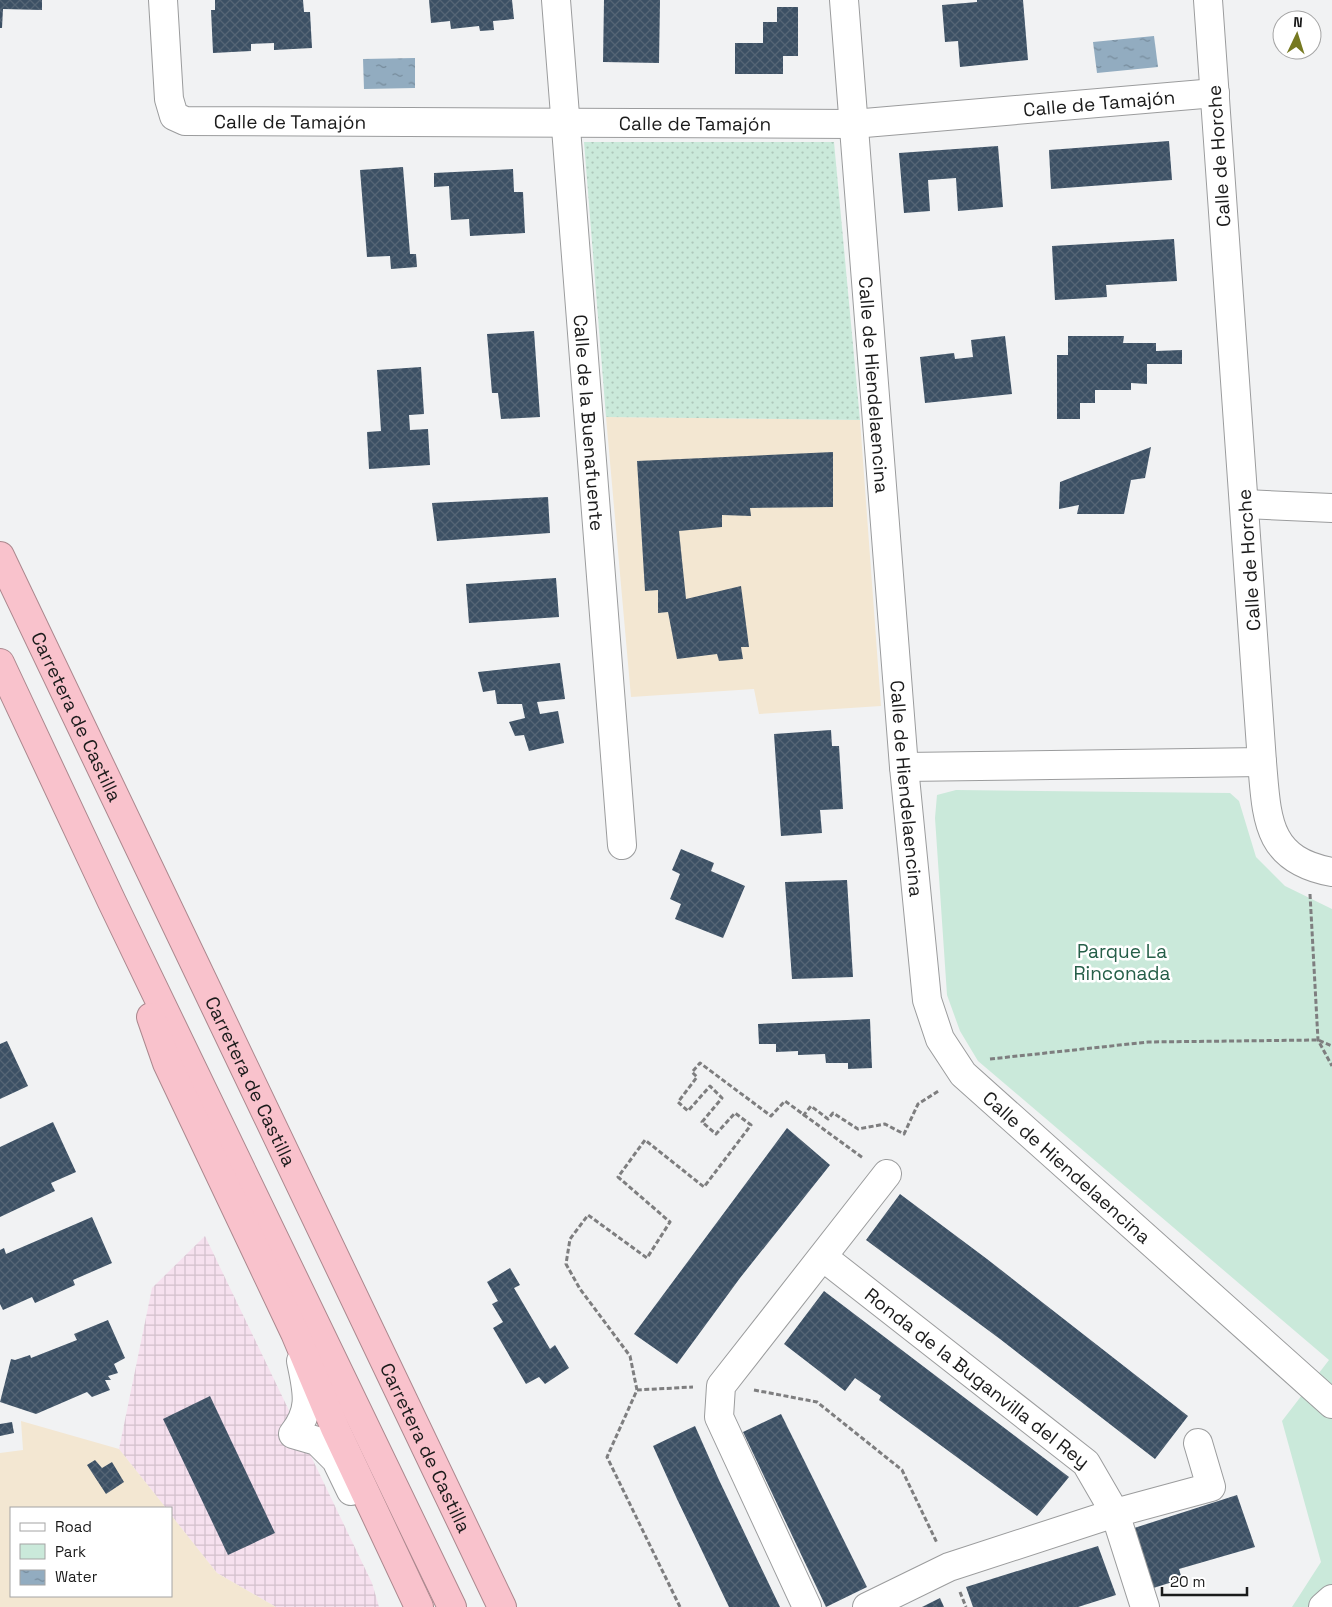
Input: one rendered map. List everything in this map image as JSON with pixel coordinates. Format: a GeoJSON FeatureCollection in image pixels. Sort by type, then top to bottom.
{"type":"FeatureCollection","features":[{"type":"Feature","properties":{"kind":"highway","name":"Carretera de Castilla"},"geometry":{"type":"LineString","coordinates":[[0,556],[502,1607]]}},
{"type":"Feature","properties":{"kind":"highway"},"geometry":{"type":"LineString","coordinates":[[0,663],[112,902],[452,1607]]}},
{"type":"Feature","properties":{"kind":"highway"},"geometry":{"type":"LineString","coordinates":[[112,902],[167,1063],[295,1333],[335,1428],[419,1607]]}},
{"type":"Feature","properties":{"kind":"highway"},"geometry":{"type":"LineString","coordinates":[[403,1403],[518,1607]]}},
{"type":"Feature","properties":{"kind":"street","name":"Calle de Tamajón"},"geometry":{"type":"LineString","coordinates":[[163,0],[169,98],[174,116],[185,120],[853,124],[1215,93]]}},
{"type":"Feature","properties":{"kind":"street","name":"Calle de la Buenafuente"},"geometry":{"type":"LineString","coordinates":[[556,0],[622,845]]}},
{"type":"Feature","properties":{"kind":"street","name":"Calle de Hiendelaencina"},"geometry":{"type":"LineString","coordinates":[[844,0],[904,767],[927,1000],[940,1039],[962,1074],[1332,1404]]}},
{"type":"Feature","properties":{"kind":"street","name":"Calle de Horche"},"geometry":{"type":"LineString","coordinates":[[1208,0],[1266,813],[1276,841],[1292,858],[1313,868],[1325,880]]}},
{"type":"Feature","properties":{"kind":"street"},"geometry":{"type":"LineString","coordinates":[[1245,504],[1332,508]]}},
{"type":"Feature","properties":{"kind":"street"},"geometry":{"type":"LineString","coordinates":[[904,767],[1262,762]]}},
{"type":"Feature","properties":{"kind":"street"},"geometry":{"type":"LineString","coordinates":[[807,1607],[719,1417],[720,1386],[887,1174]]}},
{"type":"Feature","properties":{"kind":"street","name":"Ronda de la Buganvilla del Rey"},"geometry":{"type":"LineString","coordinates":[[823,1257],[1086,1463],[1115,1513],[1145,1607]]}},
{"type":"Feature","properties":{"kind":"street"},"geometry":{"type":"LineString","coordinates":[[295,1333],[308,1393],[304,1420],[293,1434],[317,1441],[336,1460],[356,1500],[378,1520]]}},
{"type":"Feature","properties":{"kind":"street"},"geometry":{"type":"LineString","coordinates":[[867,1607],[949,1568],[1115,1513],[1212,1487],[1198,1443]]}},
{"type":"Feature","properties":{"kind":"street"},"geometry":{"type":"LineString","coordinates":[[1323,1607],[1332,1599]]}},
{"type":"Feature","properties":{"kind":"path"},"geometry":{"type":"LineString","coordinates":[[1325,880],[1310,893],[1318,1040],[1332,1066]]}},
{"type":"Feature","properties":{"kind":"path"},"geometry":{"type":"LineString","coordinates":[[802,1116],[811,1106],[828,1120],[833,1113],[858,1129],[885,1124],[904,1134],[918,1104],[962,1074],[990,1059],[1148,1042],[1318,1040],[1332,1046]]}},
{"type":"Feature","properties":{"kind":"path"},"geometry":{"type":"LineString","coordinates":[[637,1390],[630,1356],[580,1289],[566,1264],[570,1238],[588,1215],[646,1258],[670,1222],[618,1177],[645,1140],[704,1187],[752,1125],[735,1114],[716,1134],[702,1122],[722,1098],[710,1086],[688,1111],[678,1102],[697,1077],[692,1072],[700,1063],[770,1116],[785,1101],[802,1116],[887,1174]]}},
{"type":"Feature","properties":{"kind":"shaded area"},"geometry":{"type":"Polygon","coordinates":[[[606,417],[860,420],[881,706],[759,714],[754,689],[631,697],[606,417]]]}},
{"type":"Feature","properties":{"kind":"shaded area"},"geometry":{"type":"Polygon","coordinates":[[[205,1236],[372,1583],[379,1607],[276,1607],[217,1573],[172,1516],[172,1507],[165,1507],[119,1449],[152,1288],[205,1236]]]}},
{"type":"Feature","properties":{"kind":"shaded area"},"geometry":{"type":"Polygon","coordinates":[[[21,1421],[119,1449],[165,1507],[10,1507],[10,1597],[172,1597],[172,1516],[217,1573],[276,1607],[0,1607],[0,1453],[23,1450],[21,1421]]]}},
{"type":"Feature","properties":{"kind":"green space"},"geometry":{"type":"Polygon","coordinates":[[[584,142],[834,142],[860,420],[606,417],[584,142]]]}},
{"type":"Feature","properties":{"kind":"green space","name":"Parque La Rinconada"},"geometry":{"type":"Polygon","coordinates":[[[956,790],[1230,793],[1239,801],[1256,857],[1285,886],[1332,909],[1332,1607],[1292,1607],[1321,1562],[1282,1421],[1329,1360],[978,1061],[960,1031],[947,995],[935,818],[937,795],[956,790]]]}},
{"type":"Feature","properties":{"kind":"water"},"geometry":{"type":"Polygon","coordinates":[[[1154,36],[1158,67],[1097,73],[1093,42],[1154,36]]]}},
{"type":"Feature","properties":{"kind":"water"},"geometry":{"type":"Polygon","coordinates":[[[415,58],[415,88],[364,89],[363,59],[415,58]]]}},
{"type":"Feature","properties":{"kind":"building"},"geometry":{"type":"Polygon","coordinates":[[[0,0],[42,0],[42,10],[3,9],[2,28],[0,28],[0,0]]]}},
{"type":"Feature","properties":{"kind":"building"},"geometry":{"type":"Polygon","coordinates":[[[215,0],[303,0],[304,12],[310,12],[312,48],[274,50],[274,43],[251,44],[251,51],[213,53],[211,10],[215,10],[215,0]]]}},
{"type":"Feature","properties":{"kind":"building"},"geometry":{"type":"Polygon","coordinates":[[[429,0],[512,0],[514,19],[493,21],[494,30],[480,31],[479,26],[451,29],[450,21],[431,23],[429,0]]]}},
{"type":"Feature","properties":{"kind":"building"},"geometry":{"type":"Polygon","coordinates":[[[604,0],[660,0],[659,63],[603,62],[604,0]]]}},
{"type":"Feature","properties":{"kind":"building"},"geometry":{"type":"Polygon","coordinates":[[[977,0],[1023,0],[1028,60],[960,67],[958,41],[945,42],[942,5],[977,2],[977,0]]]}},
{"type":"Feature","properties":{"kind":"building"},"geometry":{"type":"Polygon","coordinates":[[[777,7],[798,7],[798,56],[783,56],[783,74],[735,74],[735,43],[763,43],[763,22],[777,22],[777,7]]]}},
{"type":"Feature","properties":{"kind":"building"},"geometry":{"type":"Polygon","coordinates":[[[1169,141],[1172,180],[1051,189],[1049,150],[1169,141]]]}},
{"type":"Feature","properties":{"kind":"building"},"geometry":{"type":"Polygon","coordinates":[[[998,146],[1003,207],[958,211],[956,178],[928,180],[930,211],[904,213],[899,153],[998,146]]]}},
{"type":"Feature","properties":{"kind":"building"},"geometry":{"type":"Polygon","coordinates":[[[403,167],[410,254],[416,254],[417,267],[391,269],[390,256],[367,257],[360,170],[403,167]]]}},
{"type":"Feature","properties":{"kind":"building"},"geometry":{"type":"Polygon","coordinates":[[[513,169],[514,192],[523,192],[525,233],[470,236],[469,219],[451,220],[449,186],[434,187],[434,173],[513,169]]]}},
{"type":"Feature","properties":{"kind":"building"},"geometry":{"type":"Polygon","coordinates":[[[1174,239],[1177,281],[1106,285],[1107,297],[1055,300],[1052,246],[1174,239]]]}},
{"type":"Feature","properties":{"kind":"building"},"geometry":{"type":"Polygon","coordinates":[[[534,331],[540,417],[501,419],[498,393],[492,393],[487,334],[534,331]]]}},
{"type":"Feature","properties":{"kind":"building"},"geometry":{"type":"Polygon","coordinates":[[[1005,336],[1012,394],[925,403],[920,357],[954,353],[955,359],[973,357],[971,340],[1005,336]]]}},
{"type":"Feature","properties":{"kind":"building"},"geometry":{"type":"Polygon","coordinates":[[[1068,336],[1124,336],[1123,343],[1156,343],[1156,351],[1182,350],[1182,364],[1147,364],[1147,384],[1131,383],[1131,390],[1095,390],[1095,403],[1080,403],[1080,419],[1057,419],[1057,355],[1068,355],[1068,336]]]}},
{"type":"Feature","properties":{"kind":"building"},"geometry":{"type":"Polygon","coordinates":[[[421,367],[424,414],[409,415],[410,430],[428,429],[430,465],[369,469],[367,432],[381,431],[377,370],[421,367]]]}},
{"type":"Feature","properties":{"kind":"building"},"geometry":{"type":"Polygon","coordinates":[[[1151,447],[1145,478],[1131,480],[1124,514],[1077,514],[1079,505],[1059,509],[1060,482],[1151,447]]]}},
{"type":"Feature","properties":{"kind":"building"},"geometry":{"type":"Polygon","coordinates":[[[833,452],[833,507],[750,508],[751,516],[722,515],[722,527],[679,531],[686,599],[741,586],[749,647],[741,647],[743,659],[719,661],[717,654],[677,659],[668,612],[658,613],[658,590],[645,591],[637,461],[833,452]]]}},
{"type":"Feature","properties":{"kind":"building"},"geometry":{"type":"Polygon","coordinates":[[[548,497],[550,533],[437,541],[432,503],[548,497]]]}},
{"type":"Feature","properties":{"kind":"building"},"geometry":{"type":"Polygon","coordinates":[[[556,578],[559,617],[469,623],[466,584],[556,578]]]}},
{"type":"Feature","properties":{"kind":"building"},"geometry":{"type":"Polygon","coordinates":[[[560,663],[565,699],[537,702],[540,714],[558,711],[564,743],[529,751],[524,735],[515,736],[509,722],[525,718],[522,704],[497,704],[495,690],[483,692],[478,672],[560,663]]]}},
{"type":"Feature","properties":{"kind":"building"},"geometry":{"type":"Polygon","coordinates":[[[831,730],[832,746],[839,746],[843,809],[820,810],[822,833],[781,836],[774,734],[831,730]]]}},
{"type":"Feature","properties":{"kind":"building"},"geometry":{"type":"Polygon","coordinates":[[[681,849],[714,863],[711,871],[745,886],[723,938],[675,919],[681,904],[670,899],[680,874],[672,870],[681,849]]]}},
{"type":"Feature","properties":{"kind":"building"},"geometry":{"type":"Polygon","coordinates":[[[847,880],[853,977],[792,979],[785,882],[847,880]]]}},
{"type":"Feature","properties":{"kind":"building"},"geometry":{"type":"Polygon","coordinates":[[[870,1019],[872,1068],[848,1069],[848,1063],[826,1063],[825,1054],[798,1055],[798,1051],[776,1052],[776,1044],[759,1044],[758,1024],[870,1019]]]}},
{"type":"Feature","properties":{"kind":"building"},"geometry":{"type":"Polygon","coordinates":[[[7,1041],[28,1086],[0,1099],[0,1044],[7,1041]]]}},
{"type":"Feature","properties":{"kind":"building"},"geometry":{"type":"Polygon","coordinates":[[[53,1122],[76,1172],[51,1183],[55,1191],[0,1217],[0,1147],[53,1122]]]}},
{"type":"Feature","properties":{"kind":"building"},"geometry":{"type":"Polygon","coordinates":[[[787,1128],[830,1165],[740,1278],[677,1364],[634,1334],[787,1128]]]}},
{"type":"Feature","properties":{"kind":"building"},"geometry":{"type":"Polygon","coordinates":[[[900,1194],[987,1259],[1188,1416],[1155,1459],[1000,1339],[866,1240],[900,1194]]]}},
{"type":"Feature","properties":{"kind":"building"},"geometry":{"type":"Polygon","coordinates":[[[92,1217],[112,1263],[73,1280],[75,1285],[35,1303],[32,1297],[3,1310],[0,1304],[0,1250],[4,1248],[6,1254],[92,1217]]]}},
{"type":"Feature","properties":{"kind":"building"},"geometry":{"type":"Polygon","coordinates":[[[510,1268],[520,1285],[514,1288],[550,1349],[555,1345],[569,1368],[545,1384],[539,1377],[526,1384],[493,1328],[503,1322],[492,1304],[498,1301],[487,1282],[510,1268]]]}},
{"type":"Feature","properties":{"kind":"building"},"geometry":{"type":"Polygon","coordinates":[[[824,1291],[1069,1477],[1037,1516],[879,1400],[881,1396],[855,1378],[845,1391],[784,1344],[824,1291]]]}},
{"type":"Feature","properties":{"kind":"building"},"geometry":{"type":"Polygon","coordinates":[[[108,1320],[125,1358],[114,1364],[118,1373],[108,1376],[111,1380],[105,1380],[110,1390],[92,1397],[87,1392],[36,1414],[0,1402],[11,1359],[15,1360],[30,1355],[31,1358],[77,1340],[74,1334],[108,1320]]]}},
{"type":"Feature","properties":{"kind":"building"},"geometry":{"type":"Polygon","coordinates":[[[210,1396],[275,1533],[228,1555],[163,1419],[210,1396]]]}},
{"type":"Feature","properties":{"kind":"building"},"geometry":{"type":"Polygon","coordinates":[[[781,1414],[867,1587],[826,1607],[743,1432],[781,1414]]]}},
{"type":"Feature","properties":{"kind":"building"},"geometry":{"type":"Polygon","coordinates":[[[12,1422],[14,1433],[0,1436],[0,1424],[12,1422]]]}},
{"type":"Feature","properties":{"kind":"building"},"geometry":{"type":"Polygon","coordinates":[[[695,1426],[780,1607],[729,1607],[677,1499],[653,1446],[695,1426]]]}},
{"type":"Feature","properties":{"kind":"building"},"geometry":{"type":"Polygon","coordinates":[[[95,1460],[102,1468],[112,1462],[124,1482],[106,1494],[87,1465],[95,1460]]]}},
{"type":"Feature","properties":{"kind":"building"},"geometry":{"type":"Polygon","coordinates":[[[1237,1495],[1255,1547],[1179,1569],[1182,1579],[1147,1590],[1128,1530],[1237,1495]]]}},
{"type":"Feature","properties":{"kind":"building"},"geometry":{"type":"Polygon","coordinates":[[[1098,1546],[1116,1595],[1078,1607],[973,1607],[966,1587],[1098,1546]]]}},
{"type":"Feature","properties":{"kind":"building"},"geometry":{"type":"Polygon","coordinates":[[[940,1598],[944,1607],[922,1607],[940,1598]]]}}]}
